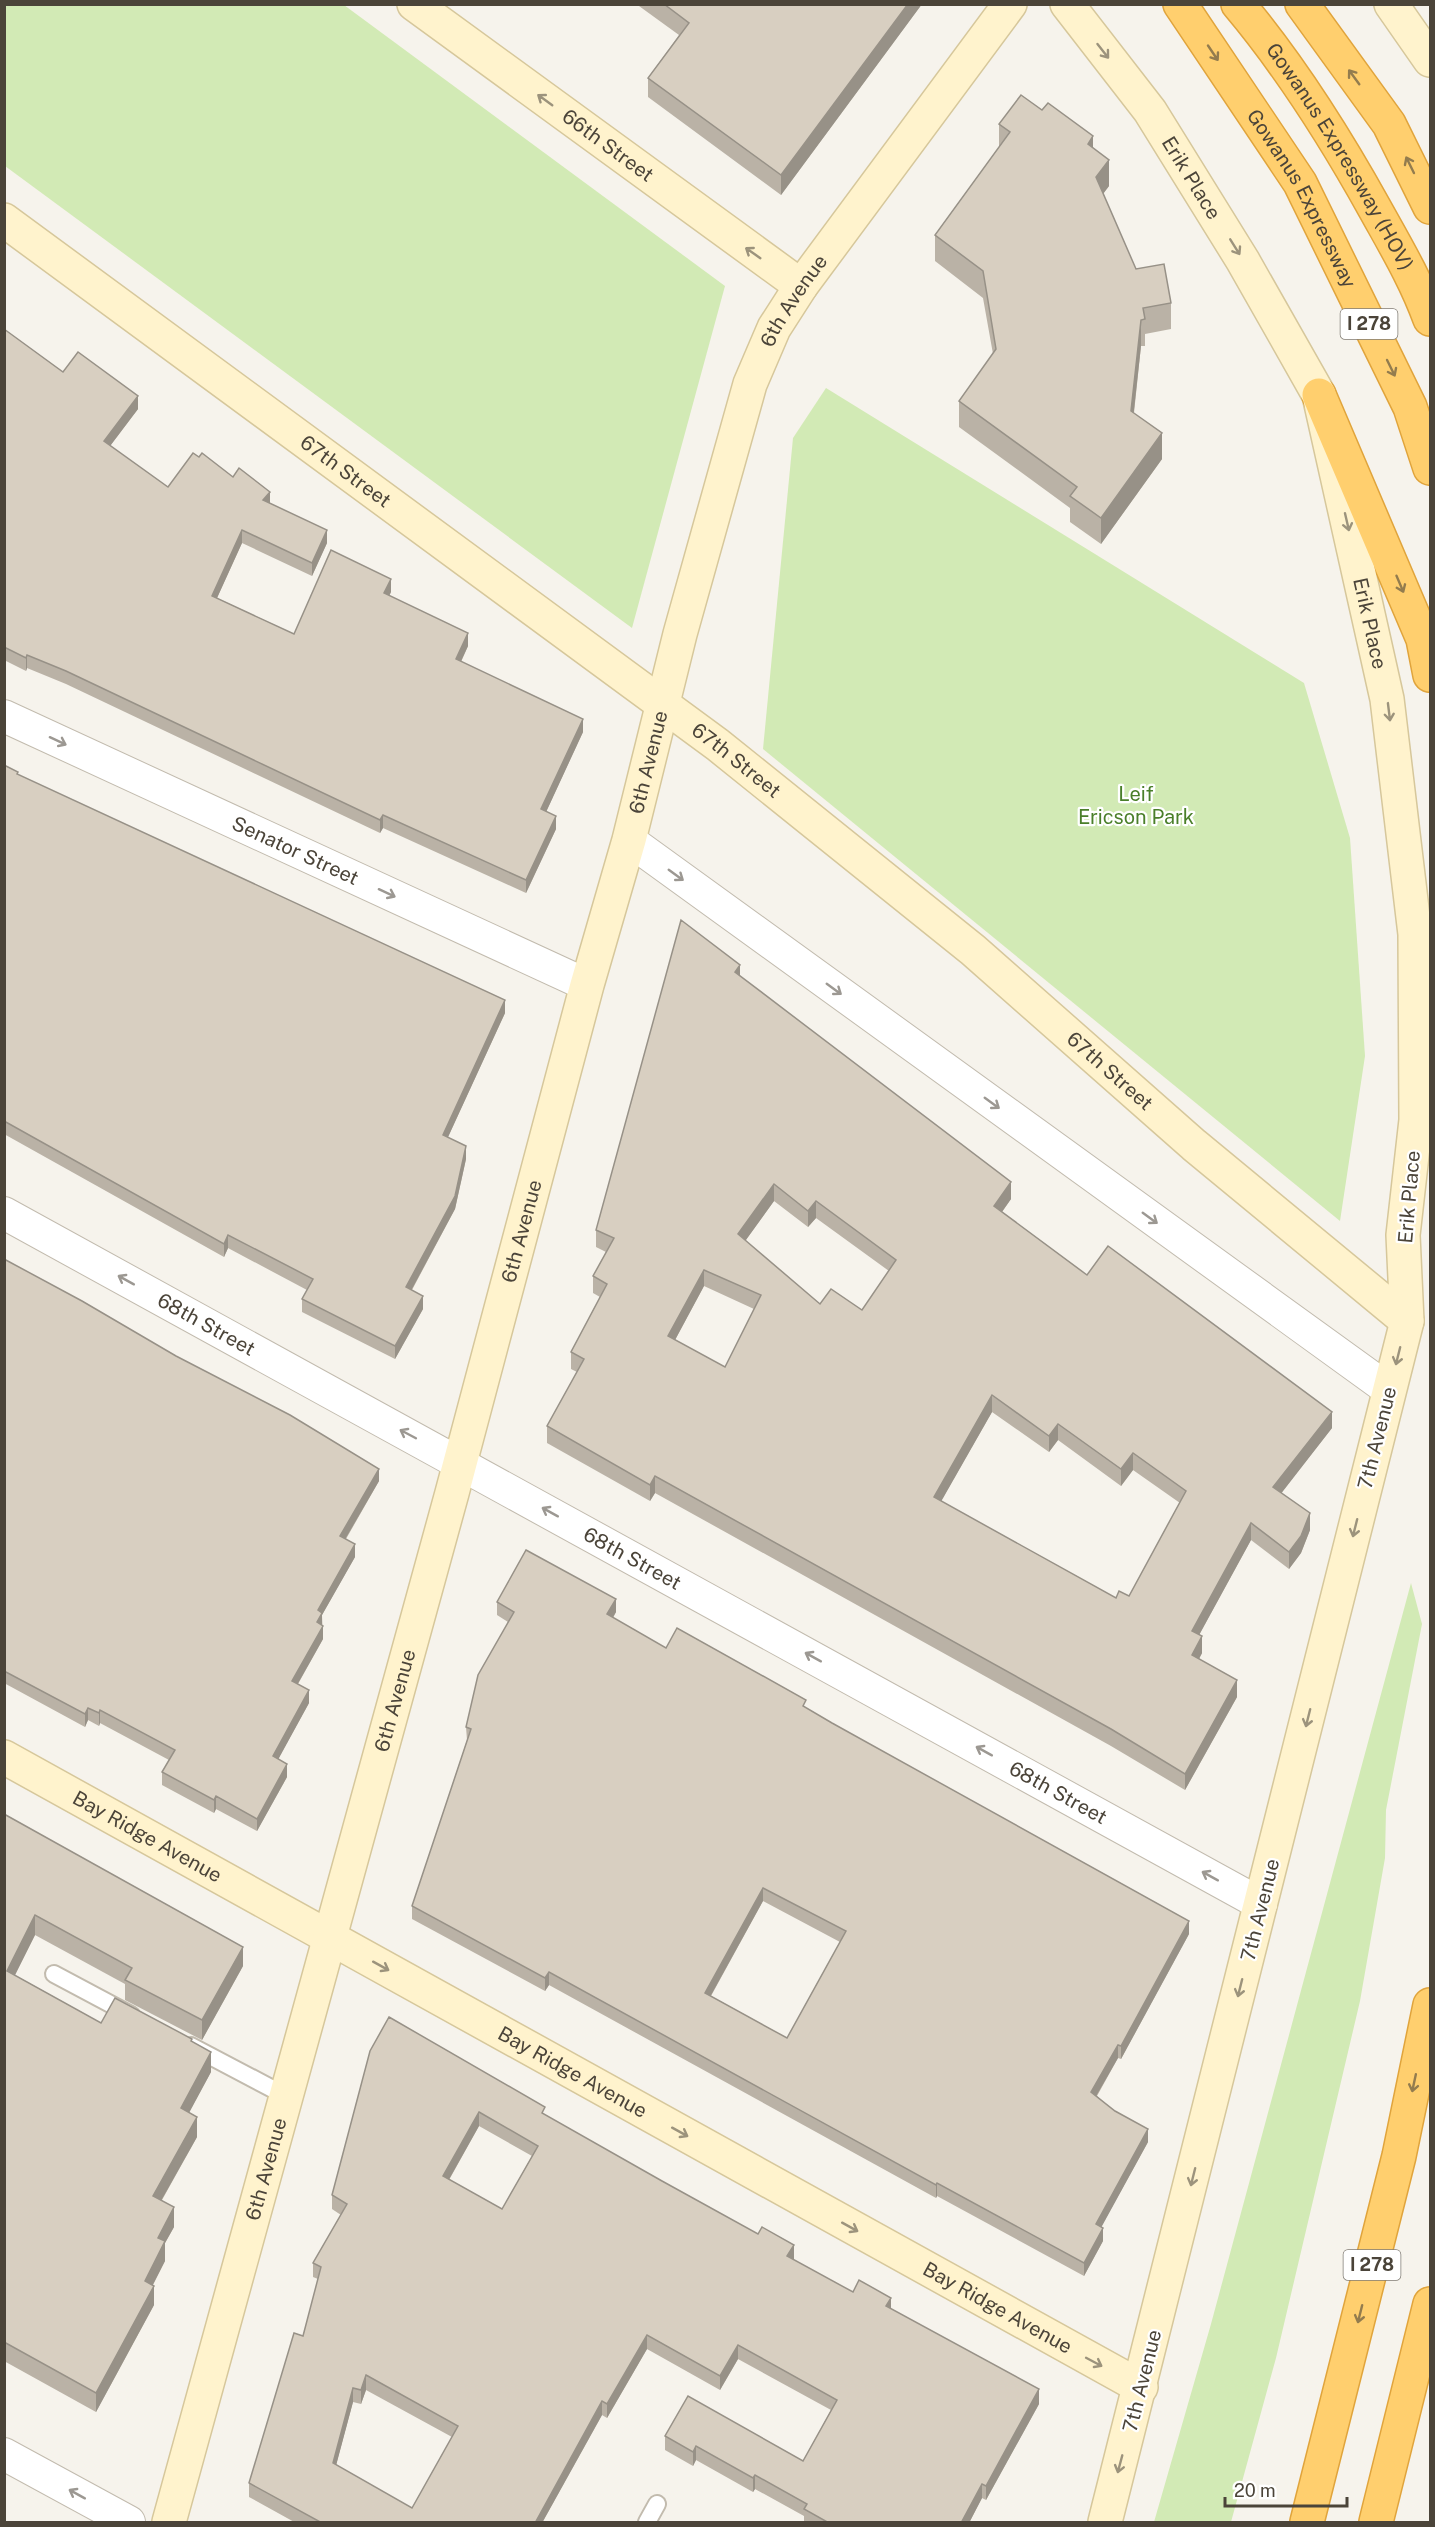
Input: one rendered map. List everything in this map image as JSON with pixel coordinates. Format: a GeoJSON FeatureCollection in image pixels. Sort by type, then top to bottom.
{"type":"FeatureCollection","features":[{"type":"Feature","properties":{"kind":"highway","name":"Gowanus Expressway"},"geometry":{"type":"LineString","coordinates":[[1180,4],[1300,183],[1410,407],[1431,468]]}},
{"type":"Feature","properties":{"kind":"highway","name":"Gowanus Expressway (HOV)"},"geometry":{"type":"LineString","coordinates":[[1238,4],[1268,40],[1344,153],[1417,284],[1431,319]]}},
{"type":"Feature","properties":{"kind":"highway"},"geometry":{"type":"LineString","coordinates":[[1302,4],[1389,124],[1431,207]]}},
{"type":"Feature","properties":{"kind":"highway"},"geometry":{"type":"LineString","coordinates":[[1319,395],[1423,639],[1431,675]]}},
{"type":"Feature","properties":{"kind":"highway","name":"I 278"},"geometry":{"type":"LineString","coordinates":[[1307,2523],[1399,2156],[1431,2005]]}},
{"type":"Feature","properties":{"kind":"highway"},"geometry":{"type":"LineString","coordinates":[[1376,2523],[1431,2304]]}},
{"type":"Feature","properties":{"kind":"street","name":"66th Street"},"geometry":{"type":"LineString","coordinates":[[414,4],[801,286]]}},
{"type":"Feature","properties":{"kind":"street","name":"6th Avenue"},"geometry":{"type":"LineString","coordinates":[[169,2523],[587,985],[629,840],[680,634],[750,384],[774,328],[801,286],[1010,4]]}},
{"type":"Feature","properties":{"kind":"street","name":"Erik Place"},"geometry":{"type":"LineString","coordinates":[[1067,4],[1150,111],[1243,261],[1319,395],[1387,699],[1415,934],[1416,1120],[1403,1235],[1419,1317]]}},
{"type":"Feature","properties":{"kind":"street"},"geometry":{"type":"LineString","coordinates":[[1391,4],[1431,60]]}},
{"type":"Feature","properties":{"kind":"street","name":"67th Street"},"geometry":{"type":"LineString","coordinates":[[4,220],[718,745],[973,951],[1194,1145],[1419,1317]]}},
{"type":"Feature","properties":{"kind":"street","name":"Senator Street"},"geometry":{"type":"LineString","coordinates":[[4,716],[587,985]]}},
{"type":"Feature","properties":{"kind":"street"},"geometry":{"type":"LineString","coordinates":[[629,840],[1389,1390]]}},
{"type":"Feature","properties":{"kind":"street","name":"68th Street"},"geometry":{"type":"LineString","coordinates":[[4,1213],[1261,1904]]}},
{"type":"Feature","properties":{"kind":"street","name":"7th Avenue"},"geometry":{"type":"LineString","coordinates":[[1104,2523],[1141,2387],[1389,1390],[1419,1317]]}},
{"type":"Feature","properties":{"kind":"street","name":"Bay Ridge Avenue"},"geometry":{"type":"LineString","coordinates":[[4,1757],[1141,2387]]}},
{"type":"Feature","properties":{"kind":"street"},"geometry":{"type":"LineString","coordinates":[[4,2454],[129,2523]]}},
{"type":"Feature","properties":{"kind":"lane"},"geometry":{"type":"LineString","coordinates":[[54,1974],[146,2022]]}},
{"type":"Feature","properties":{"kind":"lane"},"geometry":{"type":"LineString","coordinates":[[177,2038],[286,2096]]}},
{"type":"Feature","properties":{"kind":"lane"},"geometry":{"type":"LineString","coordinates":[[647,2523],[657,2504]]}},
{"type":"Feature","properties":{"kind":"green space"},"geometry":{"type":"Polygon","coordinates":[[[5,4],[344,5],[725,286],[632,628],[5,166],[5,4]]]}},
{"type":"Feature","properties":{"kind":"green space","name":"Leif Ericson Park"},"geometry":{"type":"Polygon","coordinates":[[[826,388],[1304,683],[1350,838],[1365,1056],[1340,1221],[763,749],[793,438],[826,388]]]}},
{"type":"Feature","properties":{"kind":"green space"},"geometry":{"type":"Polygon","coordinates":[[[1411,1583],[1422,1624],[1386,1810],[1385,1858],[1360,2001],[1276,2358],[1231,2522],[1154,2522],[1211,2324],[1411,1583]]]}},
{"type":"Feature","properties":{"kind":"building"},"geometry":{"type":"Polygon","coordinates":[[[664,4],[908,4],[781,175],[648,78],[689,23],[664,4]]]}},
{"type":"Feature","properties":{"kind":"building"},"geometry":{"type":"Polygon","coordinates":[[[1021,95],[1042,110],[1048,103],[1093,136],[1088,144],[1109,160],[1096,177],[1136,269],[1164,264],[1171,303],[1143,308],[1145,319],[1141,320],[1131,411],[1162,433],[1101,518],[1070,496],[1077,487],[959,401],[996,349],[983,271],[935,235],[1010,132],[999,124],[1021,95]]]}},
{"type":"Feature","properties":{"kind":"building"},"geometry":{"type":"Polygon","coordinates":[[[4,329],[63,372],[78,352],[138,396],[104,441],[168,487],[193,453],[199,457],[202,453],[233,477],[239,468],[270,492],[263,500],[327,530],[312,563],[242,530],[212,596],[294,634],[331,550],[391,579],[384,593],[468,633],[456,659],[583,719],[541,809],[556,816],[526,880],[383,815],[380,820],[66,671],[27,655],[26,658],[4,647],[4,329]]]}},
{"type":"Feature","properties":{"kind":"building"},"geometry":{"type":"Polygon","coordinates":[[[4,765],[18,772],[17,774],[505,1000],[443,1135],[466,1146],[455,1196],[406,1287],[423,1296],[395,1346],[302,1299],[313,1279],[228,1235],[224,1244],[4,1121],[4,765]]]}},
{"type":"Feature","properties":{"kind":"building"},"geometry":{"type":"Polygon","coordinates":[[[681,920],[740,965],[735,972],[1011,1182],[994,1206],[1087,1275],[1108,1246],[1332,1412],[1273,1487],[1310,1513],[1301,1536],[1289,1552],[1251,1523],[1192,1631],[1202,1636],[1192,1655],[1237,1680],[1185,1774],[1111,1729],[655,1476],[650,1485],[547,1426],[584,1359],[571,1352],[607,1284],[593,1276],[614,1238],[596,1230],[681,920]],[[774,1184],[738,1234],[820,1304],[831,1289],[862,1310],[896,1260],[816,1201],[808,1211],[774,1184]],[[704,1270],[668,1336],[725,1367],[761,1295],[704,1270]],[[992,1395],[934,1497],[1116,1598],[1119,1591],[1129,1596],[1186,1491],[1133,1453],[1121,1469],[1058,1424],[1049,1436],[992,1395]]]}},
{"type":"Feature","properties":{"kind":"building"},"geometry":{"type":"Polygon","coordinates":[[[4,1259],[176,1356],[290,1415],[379,1469],[340,1536],[355,1544],[318,1610],[322,1613],[317,1622],[323,1626],[292,1681],[309,1690],[273,1756],[287,1764],[257,1819],[216,1796],[214,1800],[162,1772],[175,1750],[100,1710],[99,1713],[88,1708],[85,1714],[4,1671],[4,1259]]]}},
{"type":"Feature","properties":{"kind":"building"},"geometry":{"type":"Polygon","coordinates":[[[526,1550],[616,1599],[607,1614],[666,1648],[677,1628],[806,1700],[803,1706],[832,1723],[1189,1921],[1121,2046],[1118,2045],[1091,2092],[1115,2111],[1148,2129],[1096,2224],[1103,2228],[1084,2263],[937,2183],[936,2185],[549,1972],[545,1978],[412,1906],[471,1729],[466,1727],[478,1675],[514,1612],[497,1602],[526,1550]],[[763,1888],[705,1993],[787,2038],[846,1931],[763,1888]]]}},
{"type":"Feature","properties":{"kind":"building"},"geometry":{"type":"Polygon","coordinates":[[[4,1814],[243,1947],[202,2020],[125,1980],[132,1968],[35,1915],[7,1971],[101,2023],[115,1998],[192,2039],[191,2041],[211,2052],[181,2108],[197,2117],[153,2196],[174,2207],[158,2238],[165,2241],[145,2281],[154,2286],[96,2393],[4,2342],[4,1814]]]}},
{"type":"Feature","properties":{"kind":"building"},"geometry":{"type":"Polygon","coordinates":[[[389,2017],[545,2107],[542,2113],[662,2181],[758,2234],[762,2227],[794,2245],[787,2256],[853,2292],[859,2280],[891,2298],[886,2306],[1039,2389],[986,2486],[982,2484],[961,2523],[829,2523],[804,2509],[807,2504],[755,2475],[753,2478],[696,2446],[693,2452],[665,2436],[688,2396],[803,2461],[837,2400],[738,2345],[720,2376],[647,2335],[607,2404],[602,2401],[535,2523],[322,2523],[249,2483],[294,2333],[303,2336],[321,2267],[313,2263],[347,2204],[332,2195],[370,2051],[389,2017]],[[479,2112],[443,2176],[502,2209],[538,2146],[479,2112]],[[366,2375],[361,2390],[353,2388],[333,2463],[412,2508],[458,2426],[366,2375]]]}}]}
